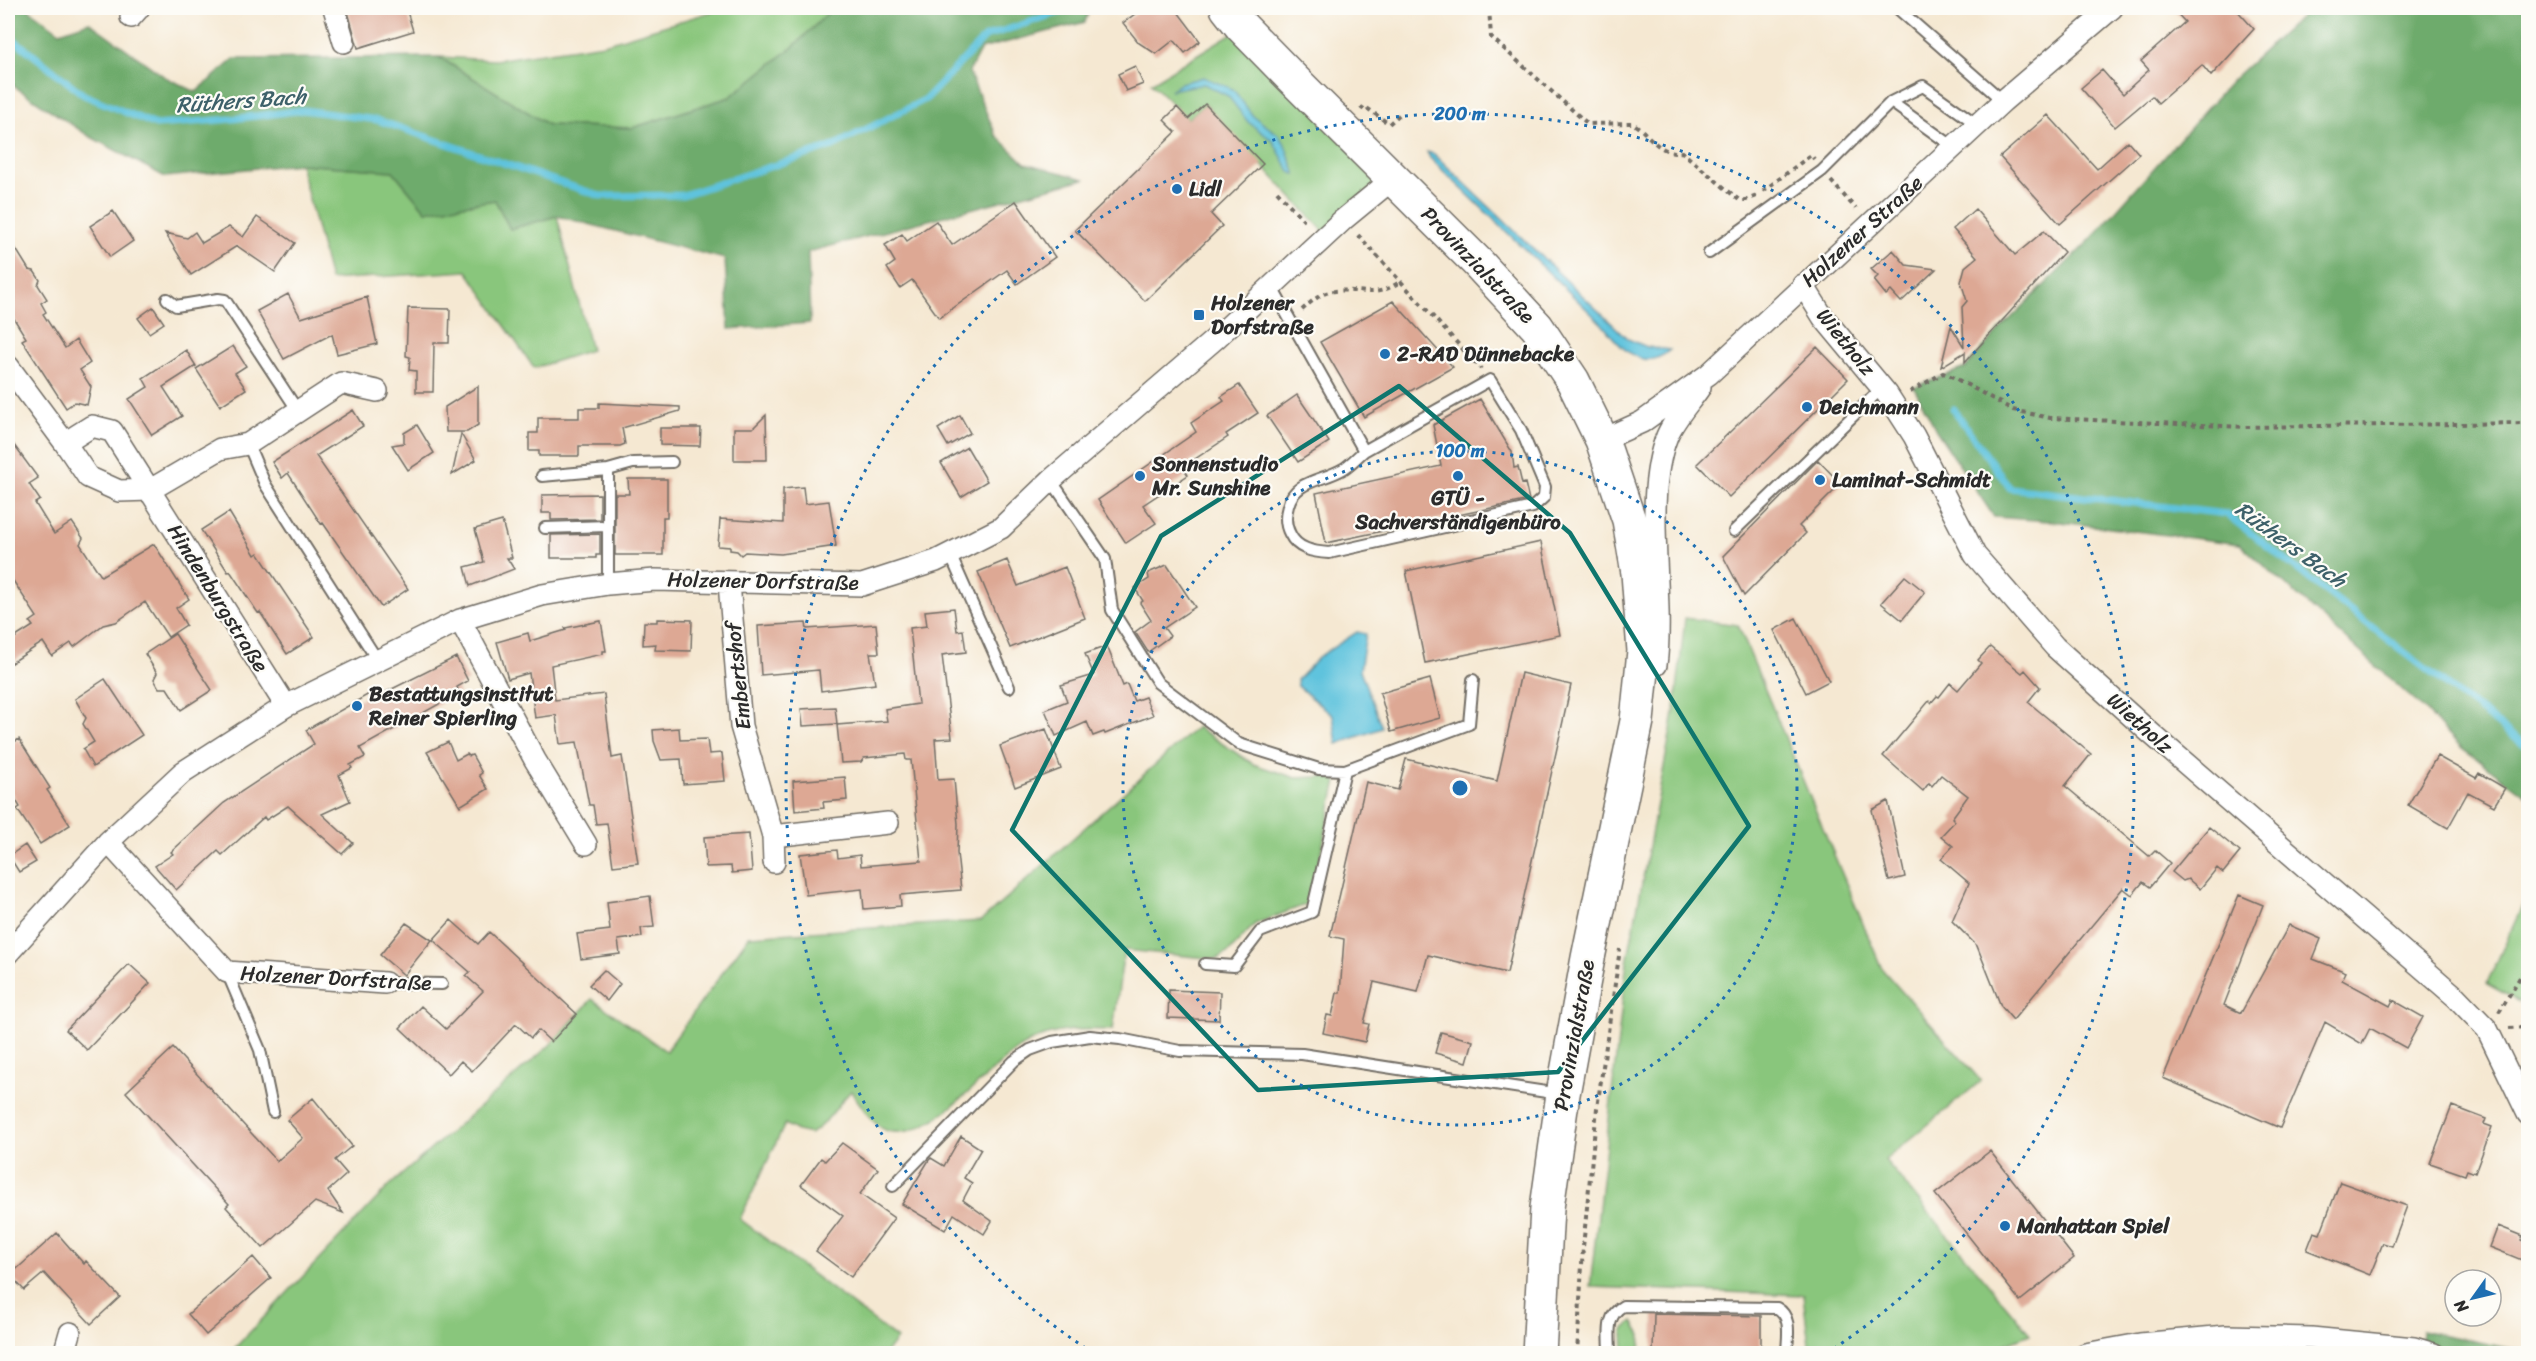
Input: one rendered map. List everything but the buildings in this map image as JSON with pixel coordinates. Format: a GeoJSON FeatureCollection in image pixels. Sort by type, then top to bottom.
{"type":"FeatureCollection","features":[{"type":"Feature","properties":{"kind":"main road","name":"Provinzialstraße"},"geometry":{"type":"LineString","coordinates":[[1227,8],[1242,27],[1477,262],[1537,327],[1573,381],[1602,440],[1629,520],[1638,573],[1644,651],[1637,721],[1588,958],[1563,1094],[1547,1208],[1539,1353]]}},
{"type":"Feature","properties":{"kind":"street"},"geometry":{"type":"LineString","coordinates":[[334,8],[344,42]]}},
{"type":"Feature","properties":{"kind":"street","name":"Holzener Straße"},"geometry":{"type":"LineString","coordinates":[[1602,440],[1641,422],[1709,374],[1803,285],[1979,126],[2003,101],[2112,8]]}},
{"type":"Feature","properties":{"kind":"street","name":"Holzener Dorfstraße"},"geometry":{"type":"LineString","coordinates":[[8,953],[108,842],[183,772],[286,706],[460,620],[542,595],[608,584],[655,580],[861,585],[936,561],[1001,528],[1052,480],[1215,339],[1344,219],[1394,178]]}},
{"type":"Feature","properties":{"kind":"street","name":"Wietholz"},"geometry":{"type":"LineString","coordinates":[[1803,285],[1823,317],[1885,391],[1914,436],[1975,555],[2055,647],[2147,730],[2456,997],[2487,1029],[2517,1095],[2529,1114]]}},
{"type":"Feature","properties":{"kind":"street"},"geometry":{"type":"LineString","coordinates":[[8,366],[88,477],[119,491],[150,489],[219,449],[248,444],[341,383],[377,391]]}},
{"type":"Feature","properties":{"kind":"street","name":"Provinzialstraße"},"geometry":{"type":"LineString","coordinates":[[1637,721],[1650,705],[1659,637],[1656,499],[1660,464],[1667,435],[1709,374]]}},
{"type":"Feature","properties":{"kind":"street","name":"Hindenburgstraße"},"geometry":{"type":"LineString","coordinates":[[65,443],[92,426],[112,431],[286,706]]}},
{"type":"Feature","properties":{"kind":"street","name":"Embertshof"},"geometry":{"type":"LineString","coordinates":[[729,583],[741,726],[773,836],[774,862]]}},
{"type":"Feature","properties":{"kind":"street"},"geometry":{"type":"LineString","coordinates":[[460,620],[535,760],[586,844]]}},
{"type":"Feature","properties":{"kind":"street"},"geometry":{"type":"LineString","coordinates":[[773,836],[888,824]]}},
{"type":"Feature","properties":{"kind":"street","name":"Holzener Dorfstraße"},"geometry":{"type":"LineString","coordinates":[[108,842],[227,972],[385,983]]}},
{"type":"Feature","properties":{"kind":"street"},"geometry":{"type":"LineString","coordinates":[[2085,1353],[2140,1344],[2226,1336],[2312,1338],[2414,1348],[2434,1353]]}},
{"type":"Feature","properties":{"kind":"lane"},"geometry":{"type":"LineString","coordinates":[[1897,8],[2003,101]]}},
{"type":"Feature","properties":{"kind":"lane"},"geometry":{"type":"LineString","coordinates":[[1709,253],[1822,171],[1891,102],[1923,86],[1979,126]]}},
{"type":"Feature","properties":{"kind":"lane"},"geometry":{"type":"LineString","coordinates":[[1891,102],[1955,148]]}},
{"type":"Feature","properties":{"kind":"lane"},"geometry":{"type":"LineString","coordinates":[[1271,286],[1364,451]]}},
{"type":"Feature","properties":{"kind":"lane"},"geometry":{"type":"LineString","coordinates":[[167,299],[176,306],[218,299],[225,300],[298,411]]}},
{"type":"Feature","properties":{"kind":"lane"},"geometry":{"type":"LineString","coordinates":[[1490,380],[1521,430],[1545,487],[1544,497],[1533,507],[1329,553],[1304,548],[1294,541],[1288,531],[1286,521],[1289,500],[1296,490],[1307,483],[1343,469],[1364,451],[1490,380]]}},
{"type":"Feature","properties":{"kind":"lane"},"geometry":{"type":"LineString","coordinates":[[1734,531],[1885,391]]}},
{"type":"Feature","properties":{"kind":"lane"},"geometry":{"type":"LineString","coordinates":[[248,444],[266,484],[378,661]]}},
{"type":"Feature","properties":{"kind":"lane"},"geometry":{"type":"LineString","coordinates":[[542,476],[608,470],[633,463],[672,462]]}},
{"type":"Feature","properties":{"kind":"lane"},"geometry":{"type":"LineString","coordinates":[[608,470],[608,584]]}},
{"type":"Feature","properties":{"kind":"lane"},"geometry":{"type":"LineString","coordinates":[[1052,480],[1105,559],[1112,610],[1158,683],[1239,744],[1319,769],[1345,770],[1469,724],[1473,680]]}},
{"type":"Feature","properties":{"kind":"lane"},"geometry":{"type":"LineString","coordinates":[[545,528],[608,526]]}},
{"type":"Feature","properties":{"kind":"lane"},"geometry":{"type":"LineString","coordinates":[[950,554],[1009,687]]}},
{"type":"Feature","properties":{"kind":"lane"},"geometry":{"type":"LineString","coordinates":[[1205,964],[1234,966],[1260,932],[1312,912],[1345,770]]}},
{"type":"Feature","properties":{"kind":"lane"},"geometry":{"type":"LineString","coordinates":[[227,972],[260,1050],[273,1113]]}},
{"type":"Feature","properties":{"kind":"lane","name":"Holzener Dorfstraße"},"geometry":{"type":"LineString","coordinates":[[385,983],[442,984]]}},
{"type":"Feature","properties":{"kind":"lane"},"geometry":{"type":"LineString","coordinates":[[893,1186],[1014,1061],[1030,1050],[1071,1038],[1090,1036],[1120,1039],[1180,1051],[1302,1054],[1563,1094]]}},
{"type":"Feature","properties":{"kind":"lane"},"geometry":{"type":"LineString","coordinates":[[1610,1353],[1610,1317],[1623,1306],[1777,1308],[1784,1312],[1787,1319],[1787,1353]]}},
{"type":"Feature","properties":{"kind":"path"},"geometry":{"type":"LineString","coordinates":[[1489,8],[1491,37],[1588,124],[1632,123],[1663,150],[1670,153],[1682,152],[1739,200],[1756,196],[1811,155],[1853,207],[1873,223]]}},
{"type":"Feature","properties":{"kind":"path"},"geometry":{"type":"LineString","coordinates":[[1358,112],[1364,106],[1389,124],[1401,113]]}},
{"type":"Feature","properties":{"kind":"path"},"geometry":{"type":"LineString","coordinates":[[1277,191],[1321,240]]}},
{"type":"Feature","properties":{"kind":"path"},"geometry":{"type":"LineString","coordinates":[[1344,219],[1477,365]]}},
{"type":"Feature","properties":{"kind":"path"},"geometry":{"type":"LineString","coordinates":[[1290,320],[1318,296],[1335,291],[1376,293],[1401,281]]}},
{"type":"Feature","properties":{"kind":"path"},"geometry":{"type":"LineString","coordinates":[[1885,391],[1901,398],[1943,373],[1953,376],[2013,410],[2050,418],[2245,427],[2529,423]]}},
{"type":"Feature","properties":{"kind":"path"},"geometry":{"type":"LineString","coordinates":[[2487,1029],[2528,964]]}},
{"type":"Feature","properties":{"kind":"highlighted area"},"geometry":{"type":"Polygon","coordinates":[[[1399,386],[1570,533],[1749,826],[1558,1072],[1258,1090],[1012,830],[1161,536],[1399,386]]]}},
{"type":"Feature","properties":{"kind":"green space"},"geometry":{"type":"Polygon","coordinates":[[[8,8],[27,8],[60,32],[89,22],[165,77],[196,92],[234,59],[439,57],[548,125],[632,128],[730,97],[794,46],[833,8],[1090,8],[1085,22],[981,49],[969,72],[996,135],[1025,163],[1084,179],[808,252],[810,323],[729,329],[725,259],[557,216],[510,229],[495,200],[426,211],[393,171],[300,164],[165,177],[89,136],[8,82],[8,8]]]}},
{"type":"Feature","properties":{"kind":"green space"},"geometry":{"type":"Polygon","coordinates":[[[724,8],[833,8],[794,46],[730,97],[632,128],[548,125],[439,57],[495,60],[604,44],[724,8]]]}},
{"type":"Feature","properties":{"kind":"green space"},"geometry":{"type":"Polygon","coordinates":[[[2310,8],[2528,8],[2528,797],[2462,748],[2425,710],[2240,544],[2061,522],[1994,517],[1936,430],[1914,387],[1965,368],[2001,328],[2091,239],[2232,80],[2310,8]]]}},
{"type":"Feature","properties":{"kind":"green space"},"geometry":{"type":"Polygon","coordinates":[[[1242,27],[1394,178],[1327,235],[1205,104],[1188,119],[1151,83],[1242,27]]]}},
{"type":"Feature","properties":{"kind":"green space"},"geometry":{"type":"Polygon","coordinates":[[[300,164],[393,171],[426,211],[495,200],[510,229],[557,216],[591,350],[534,368],[467,271],[330,280],[300,164]]]}},
{"type":"Feature","properties":{"kind":"green space"},"geometry":{"type":"Polygon","coordinates":[[[1685,618],[1738,625],[1882,969],[1981,1081],[1885,1160],[2030,1334],[1982,1353],[1810,1353],[1803,1295],[1590,1287],[1626,968],[1675,708],[1685,618]]]}},
{"type":"Feature","properties":{"kind":"green space"},"geometry":{"type":"Polygon","coordinates":[[[1197,727],[1253,764],[1296,778],[1338,776],[1310,903],[1255,924],[1229,952],[1217,959],[1124,950],[1113,1030],[1059,1032],[1028,1043],[1013,1053],[942,1114],[924,1125],[906,1131],[882,1129],[867,1114],[851,1091],[827,1120],[810,1134],[797,1131],[785,1124],[740,1219],[897,1339],[886,1353],[229,1354],[390,1185],[550,1045],[592,999],[666,1051],[749,936],[981,921],[1197,727]]]}},
{"type":"Feature","properties":{"kind":"green space"},"geometry":{"type":"Polygon","coordinates":[[[2528,893],[2528,1007],[2487,984],[2528,893]]]}},
{"type":"Feature","properties":{"kind":"green space"},"geometry":{"type":"Polygon","coordinates":[[[1633,1322],[1641,1335],[1640,1353],[1624,1353],[1623,1330],[1633,1322]]]}},
{"type":"Feature","properties":{"kind":"green space"},"geometry":{"type":"Polygon","coordinates":[[[2421,1330],[2528,1352],[2528,1354],[2419,1354],[2421,1330]]]}},
{"type":"Feature","properties":{"kind":"water"},"geometry":{"type":"Polygon","coordinates":[[[1203,77],[1233,89],[1253,116],[1279,135],[1284,142],[1296,175],[1290,172],[1273,141],[1248,122],[1228,96],[1204,84],[1170,90],[1181,83],[1203,77]]]}},
{"type":"Feature","properties":{"kind":"water"},"geometry":{"type":"Polygon","coordinates":[[[1427,152],[1434,154],[1628,339],[1647,347],[1670,350],[1659,357],[1650,359],[1640,358],[1623,348],[1602,324],[1430,158],[1427,152]]]}},
{"type":"Feature","properties":{"kind":"water"},"geometry":{"type":"Polygon","coordinates":[[[1357,632],[1366,634],[1360,670],[1382,728],[1337,744],[1333,716],[1298,686],[1297,680],[1320,656],[1357,632]]]}},
{"type":"Feature","properties":{"kind":"waterway","name":"Rüthers Bach"},"geometry":{"type":"LineString","coordinates":[[8,35],[84,95],[156,125],[303,110],[377,120],[600,196],[683,195],[831,147],[926,99],[985,37],[1072,8]]}},
{"type":"Feature","properties":{"kind":"waterway","name":"Rüthers Bach"},"geometry":{"type":"LineString","coordinates":[[1953,409],[2010,488],[2226,514],[2528,748]]}},
{"type":"Feature","properties":{"kind":"place","name":"Lidl"},"geometry":{"type":"Point","coordinates":[1177,189]}},
{"type":"Feature","properties":{"kind":"place","name":"Holzener Dorfstraße"},"geometry":{"type":"Point","coordinates":[1199,315]}},
{"type":"Feature","properties":{"kind":"place","name":"2-RAD Dünnebacke"},"geometry":{"type":"Point","coordinates":[1385,354]}},
{"type":"Feature","properties":{"kind":"place","name":"Deichmann"},"geometry":{"type":"Point","coordinates":[1807,407]}},
{"type":"Feature","properties":{"kind":"place","name":"Sonnenstudio Mr. Sunshine"},"geometry":{"type":"Point","coordinates":[1140,476]}},
{"type":"Feature","properties":{"kind":"place","name":"GTÜ - Sachverständigenbüro"},"geometry":{"type":"Point","coordinates":[1458,476]}},
{"type":"Feature","properties":{"kind":"place","name":"Laminat-Schmidt"},"geometry":{"type":"Point","coordinates":[1820,480]}},
{"type":"Feature","properties":{"kind":"place","name":"Bestattungsinstitut Reiner Spierling"},"geometry":{"type":"Point","coordinates":[357,706]}},
{"type":"Feature","properties":{"kind":"place","name":"Manhattan Spiel"},"geometry":{"type":"Point","coordinates":[2005,1226]}}]}
